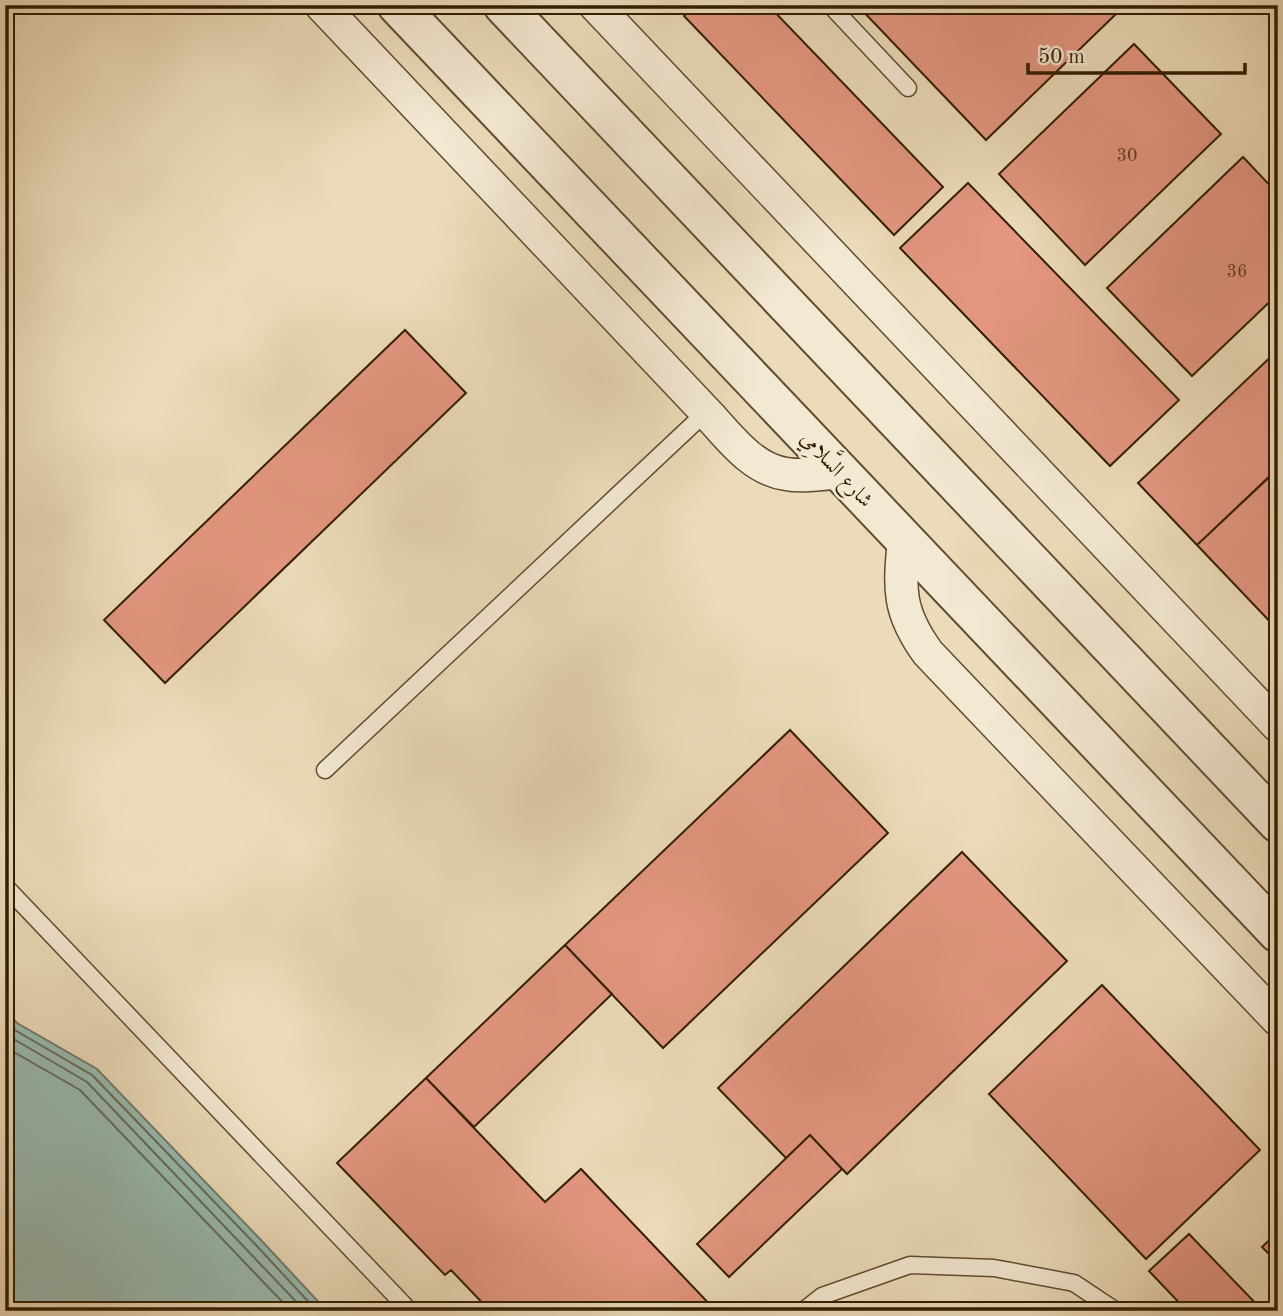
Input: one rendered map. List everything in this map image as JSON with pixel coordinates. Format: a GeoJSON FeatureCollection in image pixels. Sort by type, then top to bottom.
{"type":"FeatureCollection","features":[{"type":"Feature","properties":{"kind":"street"},"geometry":{"type":"LineString","coordinates":[[321,5],[747,455],[769,469],[785,474],[840,472]]}},
{"type":"Feature","properties":{"kind":"street","name":"شارع السَّلامِي"},"geometry":{"type":"LineString","coordinates":[[397,5],[1278,933]]}},
{"type":"Feature","properties":{"kind":"street"},"geometry":{"type":"LineString","coordinates":[[503,5],[1278,824]]}},
{"type":"Feature","properties":{"kind":"street"},"geometry":{"type":"LineString","coordinates":[[595,5],[1278,726]]}},
{"type":"Feature","properties":{"kind":"street"},"geometry":{"type":"LineString","coordinates":[[904,540],[900,573],[901,595],[906,616],[928,653],[1278,1020]]}},
{"type":"Feature","properties":{"kind":"lane"},"geometry":{"type":"LineString","coordinates":[[830,5],[908,88]]}},
{"type":"Feature","properties":{"kind":"lane"},"geometry":{"type":"LineString","coordinates":[[325,770],[706,412]]}},
{"type":"Feature","properties":{"kind":"lane"},"geometry":{"type":"LineString","coordinates":[[5,886],[410,1311]]}},
{"type":"Feature","properties":{"kind":"lane"},"geometry":{"type":"LineString","coordinates":[[803,1311],[822,1296],[910,1265],[993,1268],[1073,1283],[1116,1311]]}},
{"type":"Feature","properties":{"kind":"water"},"geometry":{"type":"Polygon","coordinates":[[[5,1010],[17,1023],[97,1069],[327,1311],[5,1311],[5,1010]]]}},
{"type":"Feature","properties":{"kind":"building"},"geometry":{"type":"Polygon","coordinates":[[[695,5],[768,5],[943,187],[894,235],[684,16],[695,5]]]}},
{"type":"Feature","properties":{"kind":"building"},"geometry":{"type":"Polygon","coordinates":[[[857,5],[1105,5],[1115,15],[986,140],[857,5]]]}},
{"type":"Feature","properties":{"kind":"building"},"geometry":{"type":"Polygon","coordinates":[[[1134,44],[1221,134],[1085,265],[999,174],[1134,44]]]}},
{"type":"Feature","properties":{"kind":"building"},"geometry":{"type":"Polygon","coordinates":[[[1243,157],[1278,194],[1278,294],[1192,376],[1107,288],[1243,157]]]}},
{"type":"Feature","properties":{"kind":"building"},"geometry":{"type":"Polygon","coordinates":[[[968,183],[1179,400],[1110,466],[900,248],[968,183]]]}},
{"type":"Feature","properties":{"kind":"building"},"geometry":{"type":"Polygon","coordinates":[[[405,330],[466,393],[165,683],[104,620],[405,330]]]}},
{"type":"Feature","properties":{"kind":"building"},"geometry":{"type":"Polygon","coordinates":[[[1278,350],[1278,469],[1197,545],[1138,483],[1278,350]]]}},
{"type":"Feature","properties":{"kind":"building"},"geometry":{"type":"Polygon","coordinates":[[[1272,474],[1278,480],[1278,630],[1197,545],[1272,474]]]}},
{"type":"Feature","properties":{"kind":"building"},"geometry":{"type":"Polygon","coordinates":[[[790,730],[888,833],[663,1048],[565,945],[790,730]]]}},
{"type":"Feature","properties":{"kind":"building"},"geometry":{"type":"Polygon","coordinates":[[[962,852],[1067,961],[847,1174],[810,1135],[786,1158],[718,1088],[962,852]]]}},
{"type":"Feature","properties":{"kind":"building"},"geometry":{"type":"Polygon","coordinates":[[[565,945],[612,994],[474,1127],[426,1078],[565,945]]]}},
{"type":"Feature","properties":{"kind":"building"},"geometry":{"type":"Polygon","coordinates":[[[1102,985],[1260,1150],[1146,1259],[989,1094],[1102,985]]]}},
{"type":"Feature","properties":{"kind":"building"},"geometry":{"type":"Polygon","coordinates":[[[426,1078],[545,1202],[581,1169],[716,1311],[490,1311],[451,1270],[445,1275],[337,1163],[426,1078]]]}},
{"type":"Feature","properties":{"kind":"building"},"geometry":{"type":"Polygon","coordinates":[[[810,1135],[842,1169],[729,1277],[697,1244],[810,1135]]]}},
{"type":"Feature","properties":{"kind":"building"},"geometry":{"type":"Polygon","coordinates":[[[1278,1232],[1278,1263],[1262,1247],[1278,1232]]]}},
{"type":"Feature","properties":{"kind":"building"},"geometry":{"type":"Polygon","coordinates":[[[1189,1234],[1263,1311],[1187,1311],[1149,1271],[1189,1234]]]}}]}
